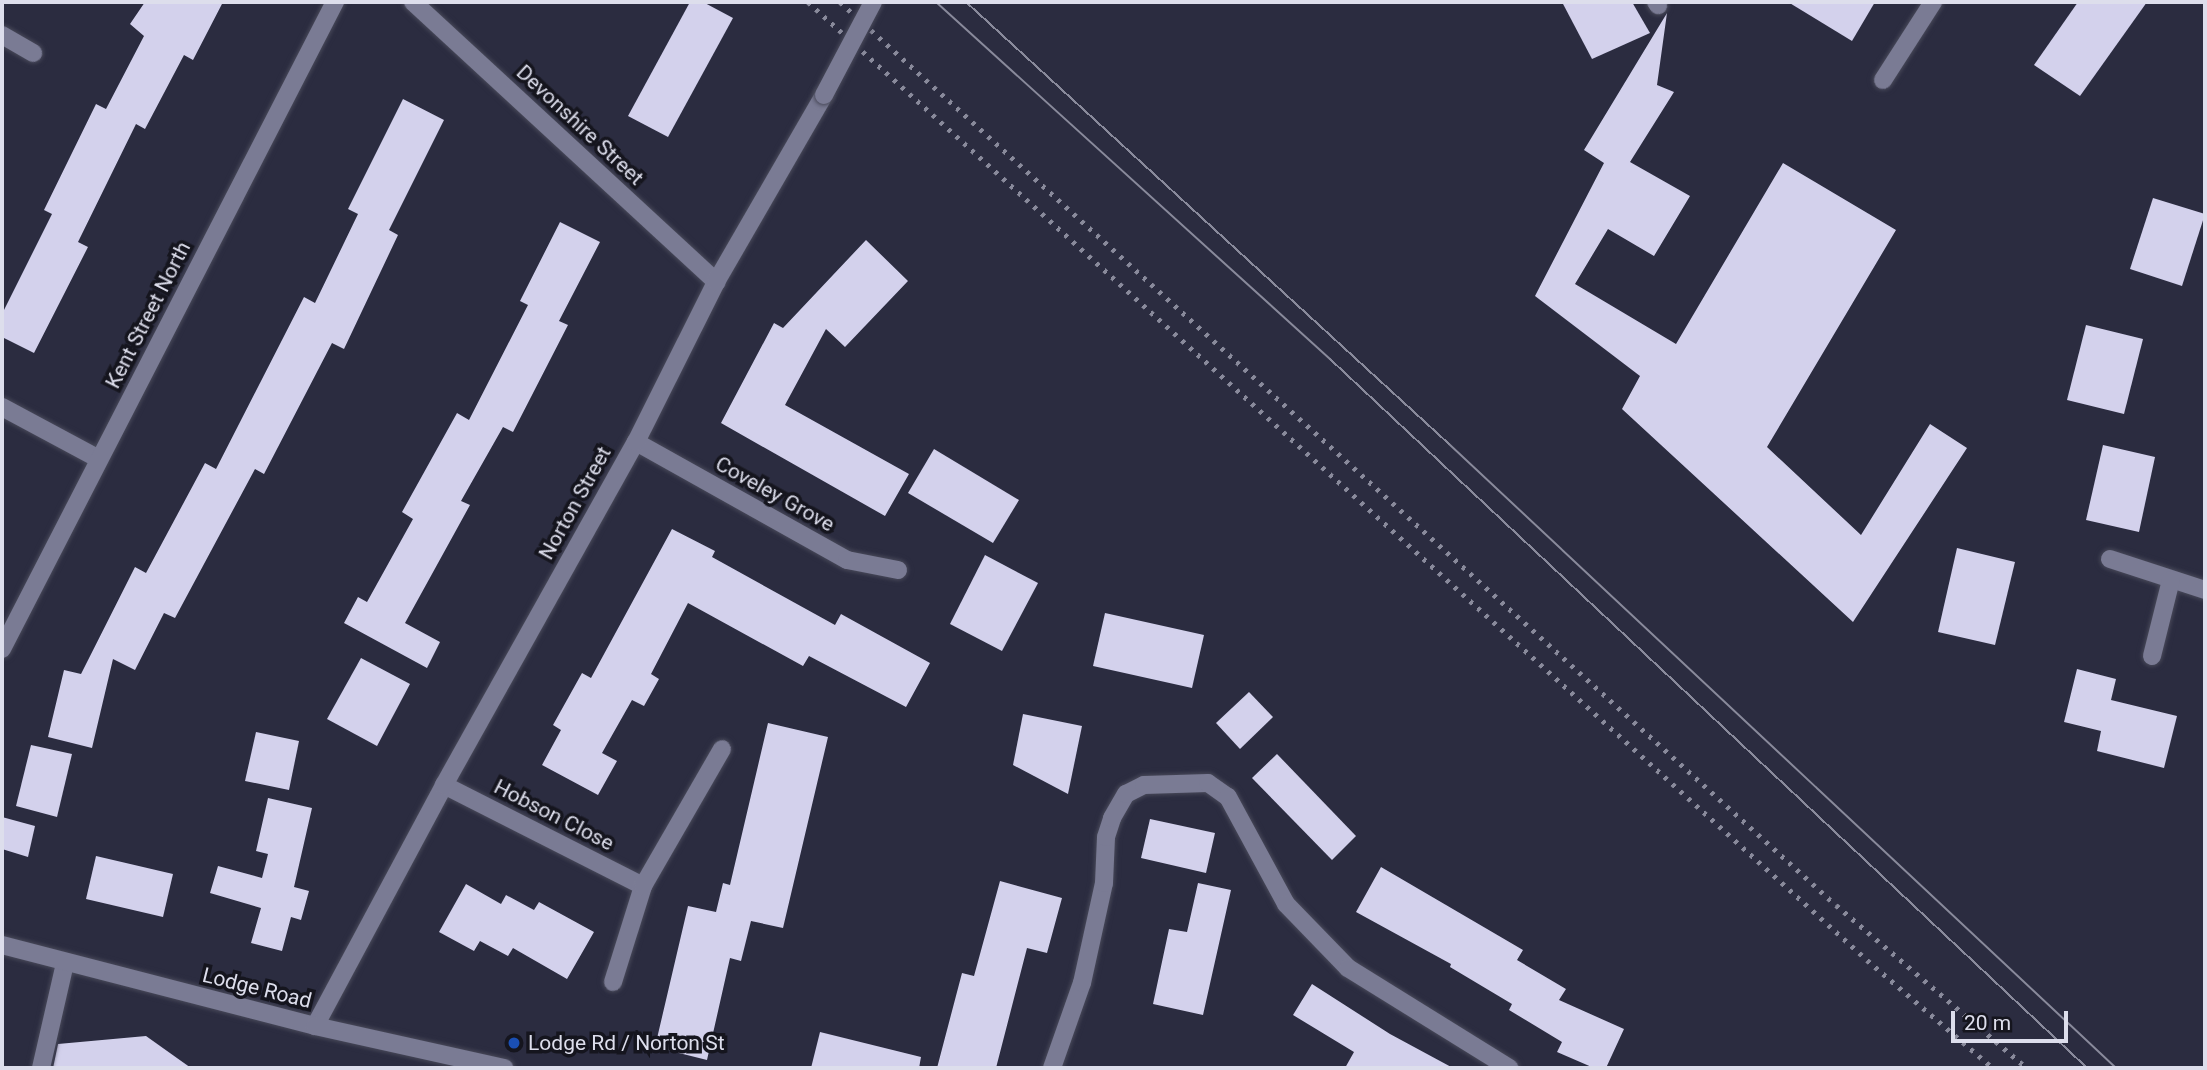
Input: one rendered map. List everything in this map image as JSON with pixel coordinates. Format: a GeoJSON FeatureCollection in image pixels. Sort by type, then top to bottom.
{"type":"FeatureCollection","features":[{"type":"Feature","properties":{"kind":"street","name":"Kent Street North"},"geometry":{"type":"LineString","coordinates":[[2,649],[335,2]]}},
{"type":"Feature","properties":{"kind":"street","name":"Devonshire Street"},"geometry":{"type":"LineString","coordinates":[[413,2],[716,282]]}},
{"type":"Feature","properties":{"kind":"street","name":"Norton Street"},"geometry":{"type":"LineString","coordinates":[[315,1026],[444,785],[636,442],[716,282],[824,95],[873,2]]}},
{"type":"Feature","properties":{"kind":"street"},"geometry":{"type":"LineString","coordinates":[[1883,80],[1933,2]]}},
{"type":"Feature","properties":{"kind":"street"},"geometry":{"type":"LineString","coordinates":[[2,35],[33,53]]}},
{"type":"Feature","properties":{"kind":"street"},"geometry":{"type":"LineString","coordinates":[[2,407],[99,459]]}},
{"type":"Feature","properties":{"kind":"street","name":"Coveley Grove"},"geometry":{"type":"LineString","coordinates":[[636,442],[847,559],[898,570]]}},
{"type":"Feature","properties":{"kind":"street"},"geometry":{"type":"LineString","coordinates":[[2110,559],[2205,590]]}},
{"type":"Feature","properties":{"kind":"street"},"geometry":{"type":"LineString","coordinates":[[2152,656],[2171,580]]}},
{"type":"Feature","properties":{"kind":"street"},"geometry":{"type":"LineString","coordinates":[[613,982],[643,886],[722,749]]}},
{"type":"Feature","properties":{"kind":"street"},"geometry":{"type":"LineString","coordinates":[[1052,1068],[1082,983],[1104,884],[1106,837],[1112,818],[1126,794],[1144,785],[1208,783],[1228,797],[1286,904],[1348,968],[1509,1068]]}},
{"type":"Feature","properties":{"kind":"street","name":"Hobson Close"},"geometry":{"type":"LineString","coordinates":[[444,785],[643,886]]}},
{"type":"Feature","properties":{"kind":"street","name":"Lodge Road"},"geometry":{"type":"LineString","coordinates":[[2,945],[315,1026],[503,1068]]}},
{"type":"Feature","properties":{"kind":"street"},"geometry":{"type":"LineString","coordinates":[[41,1068],[65,963]]}},
{"type":"Feature","properties":{"kind":"building"},"geometry":{"type":"Polygon","coordinates":[[[145,2],[223,2],[193,60],[184,55],[145,129],[136,124],[78,242],[88,247],[34,353],[2,337],[2,314],[52,214],[44,210],[96,104],[106,109],[144,36],[130,24],[145,2]]]}},
{"type":"Feature","properties":{"kind":"building"},"geometry":{"type":"Polygon","coordinates":[[[690,2],[703,2],[733,18],[668,137],[628,116],[690,2]]]}},
{"type":"Feature","properties":{"kind":"building"},"geometry":{"type":"Polygon","coordinates":[[[1562,2],[1632,2],[1650,33],[1592,59],[1562,2]]]}},
{"type":"Feature","properties":{"kind":"building"},"geometry":{"type":"Polygon","coordinates":[[[1788,2],[1875,2],[1852,41],[1788,2]]]}},
{"type":"Feature","properties":{"kind":"building"},"geometry":{"type":"Polygon","coordinates":[[[2078,2],[2147,2],[2080,96],[2034,65],[2078,2]]]}},
{"type":"Feature","properties":{"kind":"building"},"geometry":{"type":"Polygon","coordinates":[[[1667,13],[1657,85],[1674,92],[1630,162],[1690,196],[1654,256],[1608,229],[1575,284],[1676,344],[1783,163],[1896,230],[1767,447],[1861,535],[1930,424],[1967,448],[1853,622],[1622,409],[1640,376],[1535,296],[1604,163],[1584,150],[1667,13]]]}},
{"type":"Feature","properties":{"kind":"building"},"geometry":{"type":"Polygon","coordinates":[[[403,99],[444,120],[389,230],[398,235],[344,349],[332,343],[264,474],[255,469],[175,618],[164,613],[135,670],[113,659],[92,748],[48,737],[64,670],[81,674],[135,567],[146,573],[205,463],[216,469],[304,297],[315,303],[358,214],[348,209],[403,99]]]}},
{"type":"Feature","properties":{"kind":"building"},"geometry":{"type":"Polygon","coordinates":[[[2153,198],[2205,214],[2182,286],[2130,269],[2153,198]]]}},
{"type":"Feature","properties":{"kind":"building"},"geometry":{"type":"Polygon","coordinates":[[[560,222],[600,242],[559,321],[568,325],[513,432],[503,427],[461,501],[470,505],[405,623],[440,642],[427,668],[344,623],[358,597],[367,602],[413,519],[402,512],[457,413],[469,420],[528,305],[520,301],[560,222]]]}},
{"type":"Feature","properties":{"kind":"building"},"geometry":{"type":"Polygon","coordinates":[[[866,240],[908,281],[845,347],[826,329],[785,405],[909,474],[885,516],[721,423],[774,323],[783,328],[866,240]]]}},
{"type":"Feature","properties":{"kind":"building"},"geometry":{"type":"Polygon","coordinates":[[[2086,325],[2143,339],[2124,414],[2067,400],[2086,325]]]}},
{"type":"Feature","properties":{"kind":"building"},"geometry":{"type":"Polygon","coordinates":[[[2103,445],[2155,457],[2139,532],[2086,520],[2103,445]]]}},
{"type":"Feature","properties":{"kind":"building"},"geometry":{"type":"Polygon","coordinates":[[[934,449],[1019,500],[993,543],[908,493],[934,449]]]}},
{"type":"Feature","properties":{"kind":"building"},"geometry":{"type":"Polygon","coordinates":[[[672,529],[715,551],[712,557],[835,625],[841,614],[930,663],[906,707],[809,656],[803,666],[688,603],[651,674],[659,679],[644,706],[632,700],[602,753],[617,761],[598,795],[542,765],[561,730],[553,725],[582,673],[591,678],[672,529]]]}},
{"type":"Feature","properties":{"kind":"building"},"geometry":{"type":"Polygon","coordinates":[[[1957,548],[2015,562],[1995,645],[1938,632],[1957,548]]]}},
{"type":"Feature","properties":{"kind":"building"},"geometry":{"type":"Polygon","coordinates":[[[985,555],[1038,583],[1002,651],[950,624],[985,555]]]}},
{"type":"Feature","properties":{"kind":"building"},"geometry":{"type":"Polygon","coordinates":[[[1105,613],[1204,635],[1192,688],[1093,666],[1105,613]]]}},
{"type":"Feature","properties":{"kind":"building"},"geometry":{"type":"Polygon","coordinates":[[[361,658],[410,684],[377,746],[327,719],[361,658]]]}},
{"type":"Feature","properties":{"kind":"building"},"geometry":{"type":"Polygon","coordinates":[[[2077,669],[2116,679],[2111,700],[2177,716],[2164,768],[2097,751],[2101,731],[2064,722],[2077,669]]]}},
{"type":"Feature","properties":{"kind":"building"},"geometry":{"type":"Polygon","coordinates":[[[1249,692],[1273,717],[1240,749],[1216,723],[1249,692]]]}},
{"type":"Feature","properties":{"kind":"building"},"geometry":{"type":"Polygon","coordinates":[[[1023,714],[1082,726],[1068,794],[1013,765],[1023,714]]]}},
{"type":"Feature","properties":{"kind":"building"},"geometry":{"type":"Polygon","coordinates":[[[768,723],[828,737],[783,928],[751,921],[741,961],[730,958],[707,1060],[655,1047],[688,906],[716,912],[723,883],[730,885],[768,723]]]}},
{"type":"Feature","properties":{"kind":"building"},"geometry":{"type":"Polygon","coordinates":[[[256,732],[299,741],[289,790],[245,781],[256,732]]]}},
{"type":"Feature","properties":{"kind":"building"},"geometry":{"type":"Polygon","coordinates":[[[31,745],[72,754],[57,817],[16,806],[31,745]]]}},
{"type":"Feature","properties":{"kind":"building"},"geometry":{"type":"Polygon","coordinates":[[[1277,754],[1356,836],[1332,860],[1252,778],[1277,754]]]}},
{"type":"Feature","properties":{"kind":"building"},"geometry":{"type":"Polygon","coordinates":[[[268,798],[312,808],[294,887],[309,891],[301,920],[291,917],[282,951],[251,943],[261,908],[210,893],[218,866],[262,878],[268,854],[256,851],[268,798]]]}},
{"type":"Feature","properties":{"kind":"building"},"geometry":{"type":"Polygon","coordinates":[[[2,817],[35,826],[28,857],[2,849],[2,817]]]}},
{"type":"Feature","properties":{"kind":"building"},"geometry":{"type":"Polygon","coordinates":[[[1150,819],[1215,833],[1206,873],[1141,858],[1150,819]]]}},
{"type":"Feature","properties":{"kind":"building"},"geometry":{"type":"Polygon","coordinates":[[[96,856],[173,874],[163,917],[86,899],[96,856]]]}},
{"type":"Feature","properties":{"kind":"building"},"geometry":{"type":"Polygon","coordinates":[[[1381,867],[1523,950],[1517,960],[1566,989],[1559,1000],[1624,1029],[1606,1068],[1594,1068],[1557,1052],[1562,1042],[1509,1010],[1512,1004],[1450,967],[1451,964],[1356,912],[1381,867]]]}},
{"type":"Feature","properties":{"kind":"building"},"geometry":{"type":"Polygon","coordinates":[[[1000,881],[1062,898],[1047,953],[1027,948],[996,1068],[937,1068],[962,973],[974,976],[1000,881]]]}},
{"type":"Feature","properties":{"kind":"building"},"geometry":{"type":"Polygon","coordinates":[[[1198,883],[1231,890],[1203,1015],[1153,1004],[1169,929],[1187,932],[1198,883]]]}},
{"type":"Feature","properties":{"kind":"building"},"geometry":{"type":"Polygon","coordinates":[[[466,884],[501,904],[506,895],[534,910],[539,902],[594,932],[567,979],[513,948],[508,956],[480,941],[474,951],[439,932],[466,884]]]}},
{"type":"Feature","properties":{"kind":"building"},"geometry":{"type":"Polygon","coordinates":[[[1312,984],[1390,1034],[1453,1068],[1345,1068],[1354,1052],[1293,1015],[1312,984]]]}},
{"type":"Feature","properties":{"kind":"building"},"geometry":{"type":"Polygon","coordinates":[[[820,1032],[921,1057],[919,1068],[811,1068],[820,1032]]]}},
{"type":"Feature","properties":{"kind":"building"},"geometry":{"type":"Polygon","coordinates":[[[146,1036],[191,1068],[53,1068],[58,1044],[146,1036]]]}},
{"type":"Feature","properties":{"kind":"tram line"},"geometry":{"type":"LineString","coordinates":[[936,2],[1330,359],[2087,1068]]}},
{"type":"Feature","properties":{"kind":"tram line"},"geometry":{"type":"LineString","coordinates":[[966,2],[1449,444],[2116,1068]]}},
{"type":"Feature","properties":{"kind":"railway"},"geometry":{"type":"LineString","coordinates":[[808,2],[1867,960],[1993,1068]]}},
{"type":"Feature","properties":{"kind":"railway"},"geometry":{"type":"LineString","coordinates":[[840,2],[1836,905],[2027,1068]]}},
{"type":"Feature","properties":{"kind":"place","name":"Lodge Rd / Norton St"},"geometry":{"type":"Point","coordinates":[514,1043]}}]}
